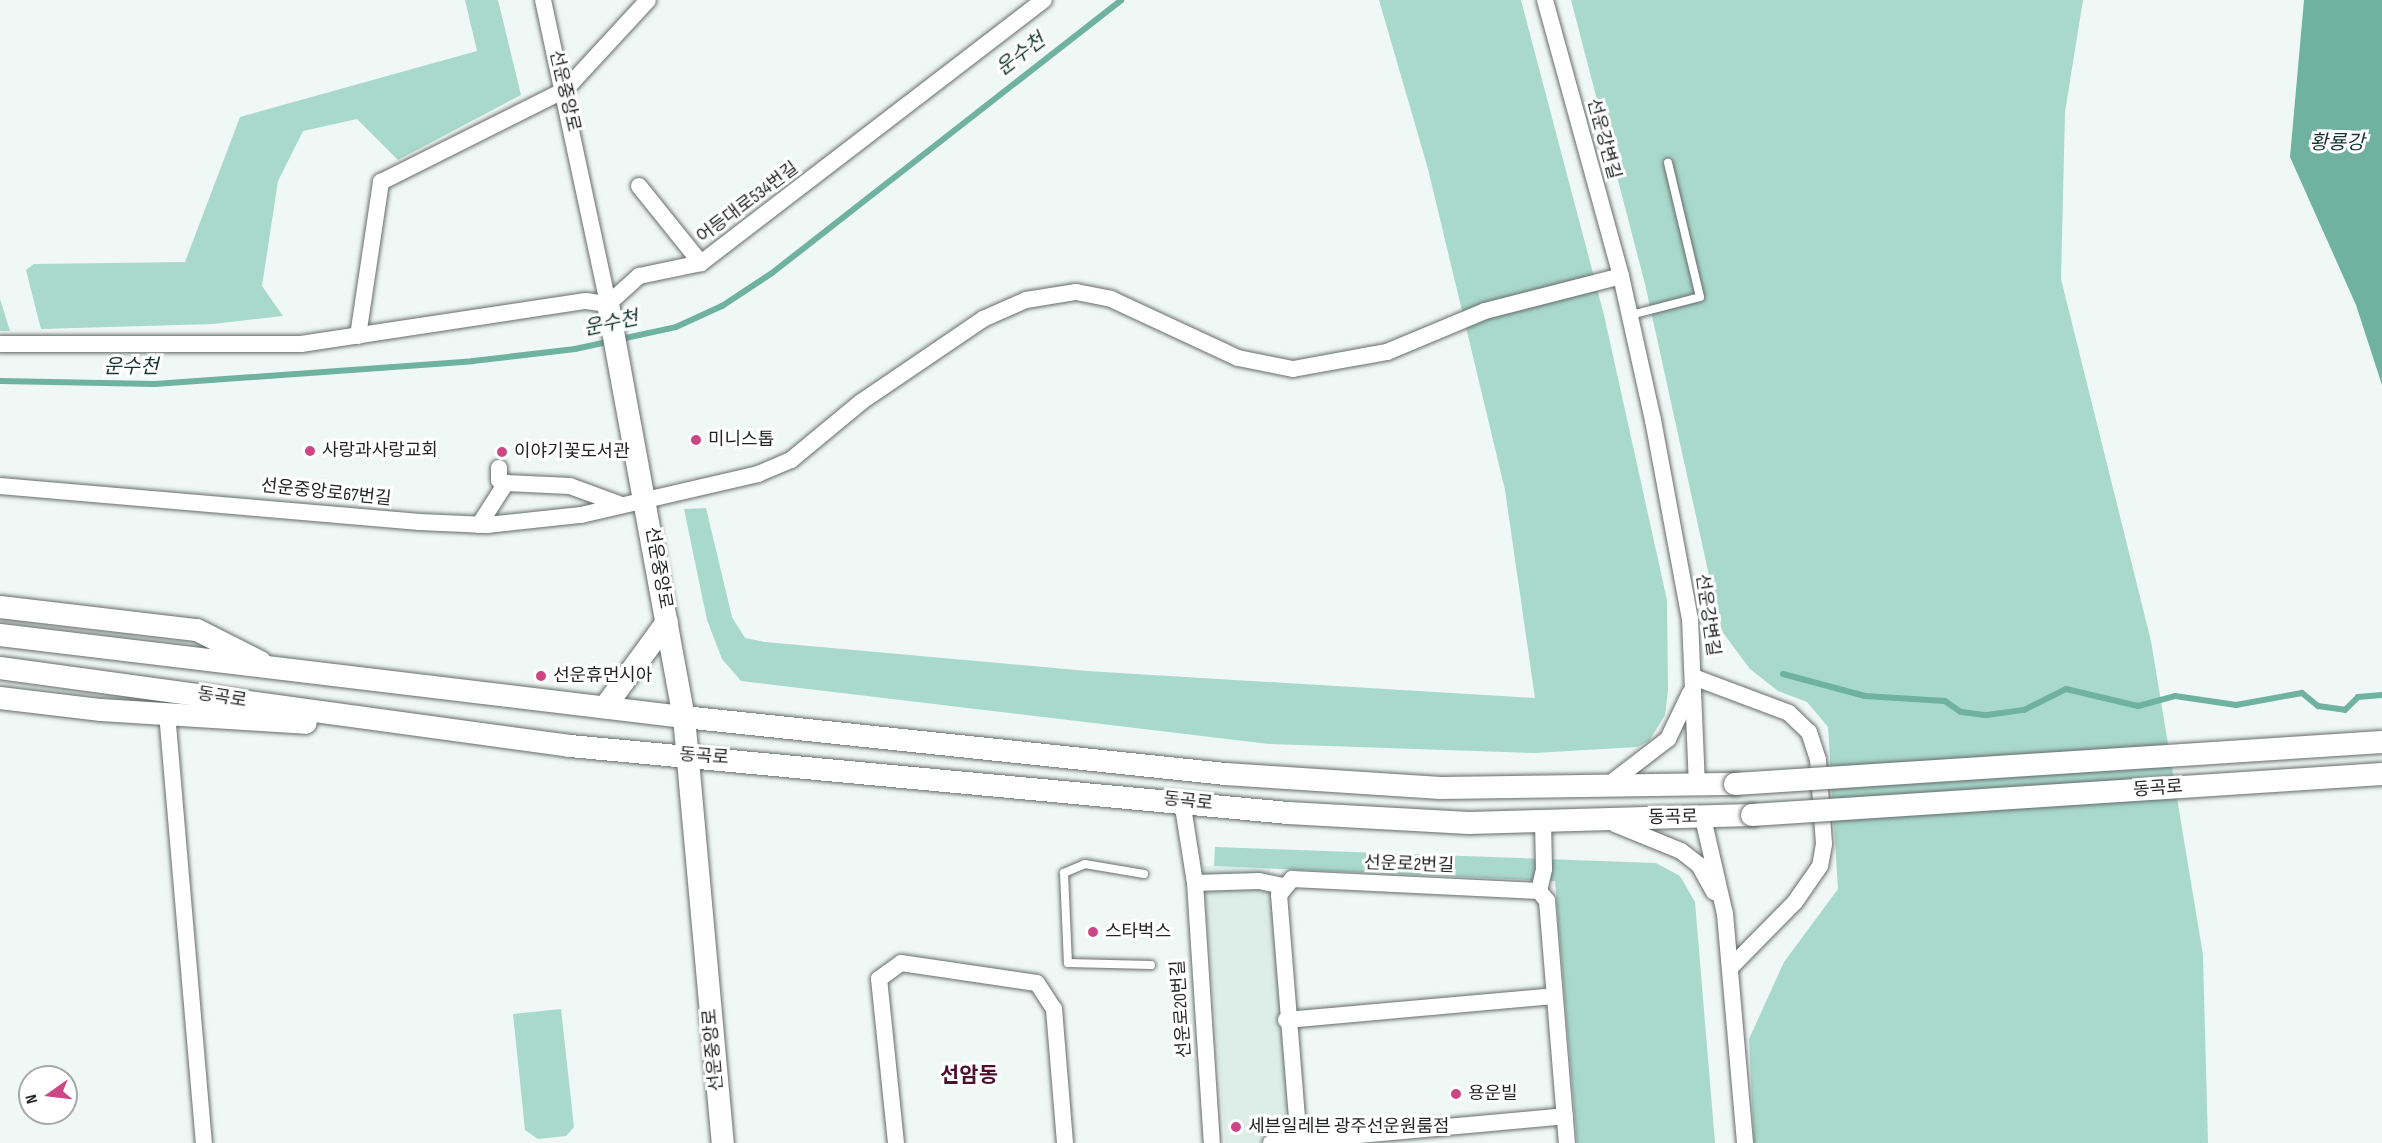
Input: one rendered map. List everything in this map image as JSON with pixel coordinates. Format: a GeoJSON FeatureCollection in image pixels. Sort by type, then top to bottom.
{"type":"FeatureCollection","features":[{"type":"Feature","properties":{"kind":"main road","name":"선운중앙로"},"geometry":{"type":"LineString","coordinates":[[609,308],[684,717],[723,1143]]}},
{"type":"Feature","properties":{"kind":"main road"},"geometry":{"type":"LineString","coordinates":[[0,607],[197,630],[269,667]]}},
{"type":"Feature","properties":{"kind":"main road"},"geometry":{"type":"LineString","coordinates":[[605,707],[667,622]]}},
{"type":"Feature","properties":{"kind":"main road","name":"동곡로"},"geometry":{"type":"LineString","coordinates":[[0,634],[684,717],[1225,774],[1441,788],[1735,784],[2382,742]]}},
{"type":"Feature","properties":{"kind":"main road","name":"동곡로"},"geometry":{"type":"LineString","coordinates":[[0,668],[423,728],[688,757],[1458,823],[1703,818],[2382,774]]}},
{"type":"Feature","properties":{"kind":"main road"},"geometry":{"type":"LineString","coordinates":[[0,698],[167,713],[423,728]]}},
{"type":"Feature","properties":{"kind":"street","name":"선운중앙로"},"geometry":{"type":"LineString","coordinates":[[543,0],[565,90],[609,308]]}},
{"type":"Feature","properties":{"kind":"street"},"geometry":{"type":"LineString","coordinates":[[358,336],[381,182],[565,90],[648,0]]}},
{"type":"Feature","properties":{"kind":"street","name":"어등대로534번길"},"geometry":{"type":"LineString","coordinates":[[609,308],[639,276],[700,263],[1044,0]]}},
{"type":"Feature","properties":{"kind":"street","name":"선운강변길"},"geometry":{"type":"LineString","coordinates":[[1545,0],[1630,315],[1690,619],[1696,678],[1789,713],[1809,732],[1818,760],[1824,844],[1820,866],[1796,902],[1731,967]]}},
{"type":"Feature","properties":{"kind":"street"},"geometry":{"type":"LineString","coordinates":[[639,186],[700,263]]}},
{"type":"Feature","properties":{"kind":"street","name":"선운중앙로67번길"},"geometry":{"type":"LineString","coordinates":[[0,486],[479,525],[581,515],[645,497],[758,474],[791,460],[861,402],[983,319],[1026,300],[1076,292],[1111,299],[1238,358],[1293,369],[1387,352],[1485,311],[1621,276]]}},
{"type":"Feature","properties":{"kind":"street"},"geometry":{"type":"LineString","coordinates":[[0,344],[201,348],[358,336],[586,301],[609,308]]}},
{"type":"Feature","properties":{"kind":"street"},"geometry":{"type":"LineString","coordinates":[[479,525],[503,475],[570,486],[619,504]]}},
{"type":"Feature","properties":{"kind":"street"},"geometry":{"type":"LineString","coordinates":[[1696,678],[1697,785]]}},
{"type":"Feature","properties":{"kind":"street"},"geometry":{"type":"LineString","coordinates":[[1605,787],[1668,739],[1696,678]]}},
{"type":"Feature","properties":{"kind":"street"},"geometry":{"type":"LineString","coordinates":[[167,713],[204,1143]]}},
{"type":"Feature","properties":{"kind":"street","name":"선운로20번길"},"geometry":{"type":"LineString","coordinates":[[1182,801],[1195,883],[1212,1143]]}},
{"type":"Feature","properties":{"kind":"street"},"geometry":{"type":"LineString","coordinates":[[1703,818],[1725,914],[1745,1143]]}},
{"type":"Feature","properties":{"kind":"street"},"geometry":{"type":"LineString","coordinates":[[1578,819],[1630,826],[1643,838],[1681,851],[1699,865],[1725,914]]}},
{"type":"Feature","properties":{"kind":"street"},"geometry":{"type":"LineString","coordinates":[[1543,820],[1544,869],[1539,891],[1547,901],[1567,1143]]}},
{"type":"Feature","properties":{"kind":"street","name":"선운로2번길"},"geometry":{"type":"LineString","coordinates":[[1283,886],[1292,879],[1539,891]]}},
{"type":"Feature","properties":{"kind":"street"},"geometry":{"type":"LineString","coordinates":[[1195,883],[1259,881],[1283,886],[1279,895],[1286,1020],[1299,1142]]}},
{"type":"Feature","properties":{"kind":"street"},"geometry":{"type":"LineString","coordinates":[[896,1143],[879,979],[901,963],[1037,983],[1054,1009],[1065,1143]]}},
{"type":"Feature","properties":{"kind":"street"},"geometry":{"type":"LineString","coordinates":[[1286,1020],[1554,996]]}},
{"type":"Feature","properties":{"kind":"street"},"geometry":{"type":"LineString","coordinates":[[1271,1143],[1564,1116]]}},
{"type":"Feature","properties":{"kind":"lane"},"geometry":{"type":"LineString","coordinates":[[1630,315],[1700,297],[1668,163]]}},
{"type":"Feature","properties":{"kind":"lane"},"geometry":{"type":"LineString","coordinates":[[1144,874],[1085,864],[1064,873],[1068,963],[1151,965]]}},
{"type":"Feature","properties":{"kind":"shaded area"},"geometry":{"type":"Polygon","coordinates":[[[465,0],[498,0],[521,95],[398,160],[357,119],[303,131],[278,181],[262,286],[283,316],[213,324],[41,329],[26,270],[34,264],[185,262],[240,117],[477,51],[465,0]]]}},
{"type":"Feature","properties":{"kind":"shaded area"},"geometry":{"type":"Polygon","coordinates":[[[1379,0],[1521,0],[1604,315],[1667,600],[1668,690],[1665,715],[1649,741],[1637,747],[1535,753],[1269,744],[741,681],[722,659],[707,620],[684,509],[706,508],[732,617],[745,638],[765,642],[1087,671],[1535,698],[1505,490],[1428,169],[1379,0]]]}},
{"type":"Feature","properties":{"kind":"shaded area"},"geometry":{"type":"Polygon","coordinates":[[[1571,0],[2083,0],[2065,112],[2061,279],[2151,641],[2203,955],[2208,1143],[1754,1143],[1749,1039],[1784,962],[1838,889],[1828,727],[1807,702],[1778,691],[1750,669],[1721,630],[1645,284],[1571,0]]]}},
{"type":"Feature","properties":{"kind":"shaded area"},"geometry":{"type":"Polygon","coordinates":[[[0,299],[10,331],[0,331],[0,299]]]}},
{"type":"Feature","properties":{"kind":"shaded area"},"geometry":{"type":"Polygon","coordinates":[[[1215,847],[1656,863],[1680,876],[1695,902],[1715,1143],[1577,1143],[1555,881],[1214,866],[1215,847]]]}},
{"type":"Feature","properties":{"kind":"shaded area"},"geometry":{"type":"Polygon","coordinates":[[[1203,866],[1270,868],[1291,1143],[1225,1143],[1203,866]]]}},
{"type":"Feature","properties":{"kind":"shaded area"},"geometry":{"type":"Polygon","coordinates":[[[561,1009],[574,1127],[566,1136],[538,1139],[525,1130],[513,1014],[561,1009]]]}},
{"type":"Feature","properties":{"kind":"water","name":"황룡강"},"geometry":{"type":"Polygon","coordinates":[[[2304,0],[2382,0],[2382,385],[2356,305],[2290,157],[2304,0]]]}},
{"type":"Feature","properties":{"kind":"waterway","name":"운수천"},"geometry":{"type":"LineString","coordinates":[[0,381],[155,384],[473,361],[575,349],[676,327],[722,306],[772,273],[1121,0]]}},
{"type":"Feature","properties":{"kind":"waterway"},"geometry":{"type":"LineString","coordinates":[[1783,674],[1865,696],[1945,701],[1961,712],[1987,715],[2024,710],[2066,689],[2138,706],[2175,696],[2236,705],[2302,693],[2318,706],[2345,710],[2358,697],[2382,695]]}},
{"type":"Feature","properties":{"kind":"place","name":"미니스톱"},"geometry":{"type":"Point","coordinates":[696,440]}},
{"type":"Feature","properties":{"kind":"place","name":"사랑과사랑교회"},"geometry":{"type":"Point","coordinates":[310,451]}},
{"type":"Feature","properties":{"kind":"place","name":"이야기꽃도서관"},"geometry":{"type":"Point","coordinates":[502,452]}},
{"type":"Feature","properties":{"kind":"place","name":"선운휴먼시아"},"geometry":{"type":"Point","coordinates":[541,676]}},
{"type":"Feature","properties":{"kind":"place","name":"스타벅스"},"geometry":{"type":"Point","coordinates":[1093,932]}},
{"type":"Feature","properties":{"kind":"place","name":"용운빌"},"geometry":{"type":"Point","coordinates":[1456,1094]}},
{"type":"Feature","properties":{"kind":"place","name":"세븐일레븐 광주선운원룸점"},"geometry":{"type":"Point","coordinates":[1236,1127]}},
{"type":"Feature","properties":{"kind":"district","name":"선암동"},"geometry":{"type":"Point","coordinates":[969,1076]}}]}
